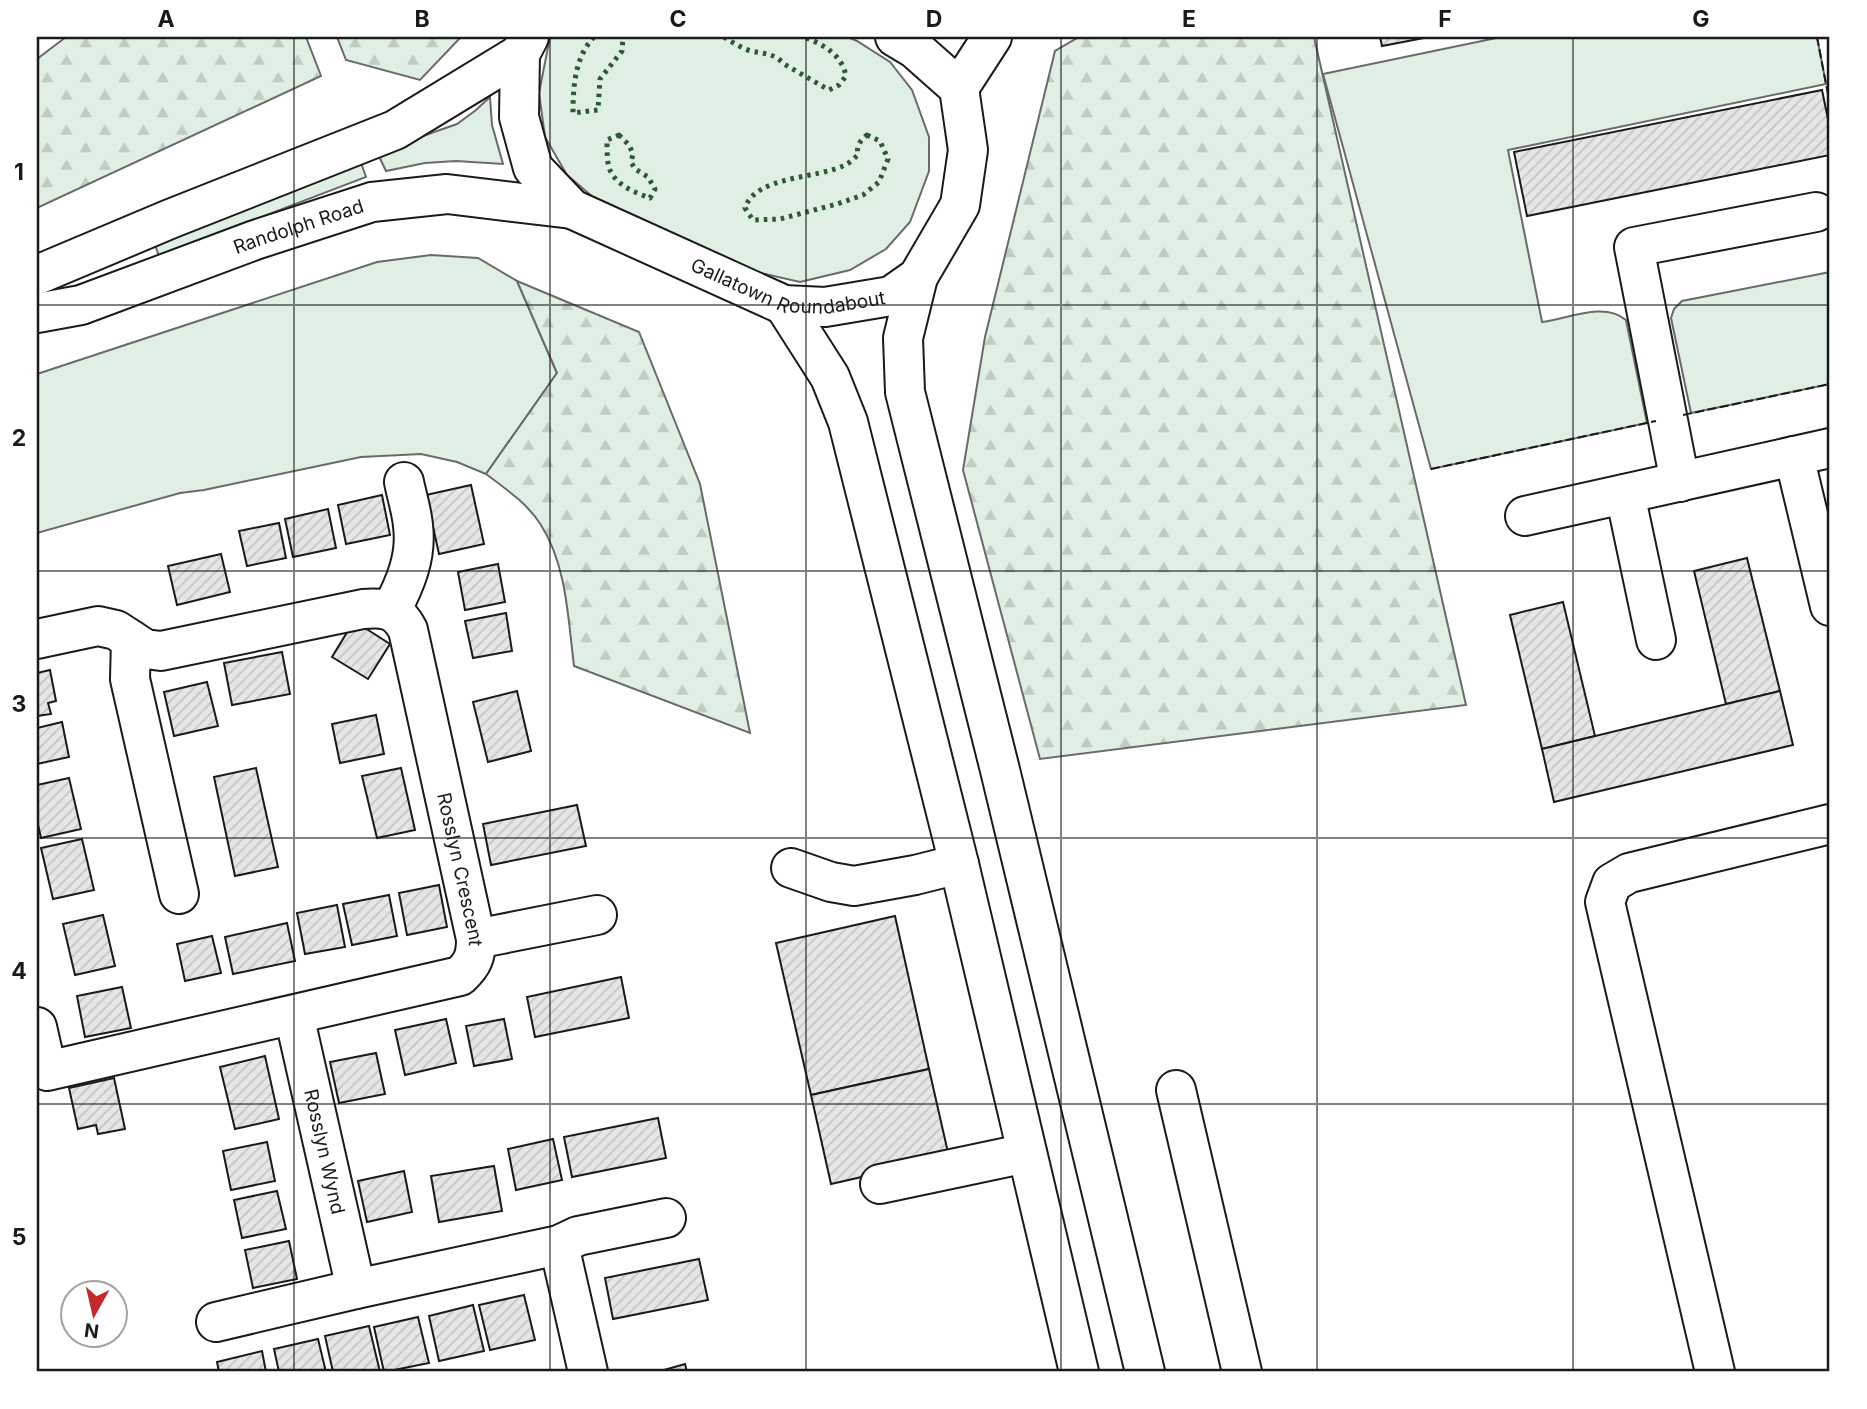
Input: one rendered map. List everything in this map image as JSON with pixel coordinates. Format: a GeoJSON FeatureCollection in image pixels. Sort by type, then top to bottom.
{"type":"FeatureCollection","features":[{"type":"Feature","properties":{"kind":"main road"},"geometry":{"type":"LineString","coordinates":[[895,37],[915,49],[959,88],[992,37]]}},
{"type":"Feature","properties":{"kind":"main road"},"geometry":{"type":"LineString","coordinates":[[37,275],[395,130],[525,45]]}},
{"type":"Feature","properties":{"kind":"main road","name":"Gallatown Roundabout"},"geometry":{"type":"LineString","coordinates":[[525,45],[519,117],[533,167],[572,209],[784,305],[825,307],[891,296],[918,277],[960,205],[968,150],[959,88]]}},
{"type":"Feature","properties":{"kind":"main road","name":"Randolph Road"},"geometry":{"type":"LineString","coordinates":[[37,313],[81,305],[255,240],[372,202],[447,194],[572,209]]}},
{"type":"Feature","properties":{"kind":"main road"},"geometry":{"type":"LineString","coordinates":[[1680,482],[1634,247],[1815,212]]}},
{"type":"Feature","properties":{"kind":"main road"},"geometry":{"type":"LineString","coordinates":[[918,277],[904,338],[905,392],[1000,770],[1145,1372]]}},
{"type":"Feature","properties":{"kind":"main road"},"geometry":{"type":"LineString","coordinates":[[784,305],[830,377],[848,422],[959,864],[1079,1372]]}},
{"type":"Feature","properties":{"kind":"main road"},"geometry":{"type":"LineString","coordinates":[[1525,516],[1812,452],[1830,606]]}},
{"type":"Feature","properties":{"kind":"main road"},"geometry":{"type":"LineString","coordinates":[[37,639],[98,626],[116,630],[145,649],[160,651],[363,609],[391,611],[410,570],[414,547],[413,526],[404,482]]}},
{"type":"Feature","properties":{"kind":"main road"},"geometry":{"type":"LineString","coordinates":[[1625,494],[1656,640]]}},
{"type":"Feature","properties":{"kind":"main road","name":"Rosslyn Crescent"},"geometry":{"type":"LineString","coordinates":[[37,1027],[47,1071],[460,976],[471,966],[476,954],[477,939],[408,629],[402,618],[391,611]]}},
{"type":"Feature","properties":{"kind":"main road"},"geometry":{"type":"LineString","coordinates":[[131,640],[130,679],[179,894]]}},
{"type":"Feature","properties":{"kind":"main road"},"geometry":{"type":"LineString","coordinates":[[1714,1372],[1605,902],[1612,883],[1629,873],[1830,824]]}},
{"type":"Feature","properties":{"kind":"main road"},"geometry":{"type":"LineString","coordinates":[[791,868],[831,882],[854,886],[959,864]]}},
{"type":"Feature","properties":{"kind":"main road"},"geometry":{"type":"LineString","coordinates":[[477,939],[597,915]]}},
{"type":"Feature","properties":{"kind":"main road","name":"Rosslyn Wynd"},"geometry":{"type":"LineString","coordinates":[[295,1015],[355,1289]]}},
{"type":"Feature","properties":{"kind":"main road"},"geometry":{"type":"LineString","coordinates":[[1175,1090],[1242,1372]]}},
{"type":"Feature","properties":{"kind":"main road"},"geometry":{"type":"LineString","coordinates":[[880,1184],[1027,1153]]}},
{"type":"Feature","properties":{"kind":"main road"},"geometry":{"type":"LineString","coordinates":[[216,1322],[559,1245],[578,1236],[666,1217]]}},
{"type":"Feature","properties":{"kind":"main road"},"geometry":{"type":"LineString","coordinates":[[559,1245],[588,1372]]}},
{"type":"Feature","properties":{"kind":"green space"},"geometry":{"type":"Polygon","coordinates":[[[66,37],[306,37],[321,76],[37,208],[37,59],[66,37]]]}},
{"type":"Feature","properties":{"kind":"green space"},"geometry":{"type":"Polygon","coordinates":[[[337,37],[461,37],[420,80],[346,60],[337,37]]]}},
{"type":"Feature","properties":{"kind":"green space"},"geometry":{"type":"Polygon","coordinates":[[[550,37],[848,37],[857,41],[890,62],[912,90],[929,137],[929,171],[910,222],[886,249],[850,270],[800,282],[752,271],[593,197],[567,175],[545,137],[539,93],[550,37]]]}},
{"type":"Feature","properties":{"kind":"green space"},"geometry":{"type":"Polygon","coordinates":[[[1079,37],[1314,37],[1466,705],[1040,759],[963,470],[985,337],[1055,51],[1079,37]]]}},
{"type":"Feature","properties":{"kind":"green space"},"geometry":{"type":"Polygon","coordinates":[[[1501,37],[1817,37],[1826,84],[1508,150],[1542,322],[1596,311],[1617,315],[1626,320],[1647,423],[1431,469],[1323,74],[1501,37]]]}},
{"type":"Feature","properties":{"kind":"green space"},"geometry":{"type":"Polygon","coordinates":[[[490,97],[492,125],[503,164],[456,161],[425,163],[386,171],[377,152],[457,124],[490,97]]]}},
{"type":"Feature","properties":{"kind":"green space"},"geometry":{"type":"Polygon","coordinates":[[[360,160],[366,177],[159,256],[153,239],[360,160]]]}},
{"type":"Feature","properties":{"kind":"green space"},"geometry":{"type":"Polygon","coordinates":[[[431,255],[478,258],[517,281],[557,373],[486,474],[457,462],[421,454],[361,457],[180,493],[37,533],[37,374],[377,262],[431,255]]]}},
{"type":"Feature","properties":{"kind":"green space"},"geometry":{"type":"Polygon","coordinates":[[[1830,272],[1830,384],[1691,413],[1671,318],[1674,309],[1682,301],[1830,272]]]}},
{"type":"Feature","properties":{"kind":"green space"},"geometry":{"type":"Polygon","coordinates":[[[517,281],[639,332],[700,484],[750,733],[574,666],[565,593],[550,541],[530,510],[486,474],[557,373],[517,281]]]}},
{"type":"Feature","properties":{"kind":"building"},"geometry":{"type":"Polygon","coordinates":[[[1380,37],[1429,37],[1382,46],[1380,37]]]}},
{"type":"Feature","properties":{"kind":"building"},"geometry":{"type":"Polygon","coordinates":[[[1822,90],[1830,129],[1830,155],[1527,216],[1514,152],[1822,90]]]}},
{"type":"Feature","properties":{"kind":"building"},"geometry":{"type":"Polygon","coordinates":[[[471,485],[484,544],[439,554],[426,495],[471,485]]]}},
{"type":"Feature","properties":{"kind":"building"},"geometry":{"type":"Polygon","coordinates":[[[382,495],[390,535],[346,544],[338,505],[382,495]]]}},
{"type":"Feature","properties":{"kind":"building"},"geometry":{"type":"Polygon","coordinates":[[[328,509],[336,548],[293,557],[285,519],[328,509]]]}},
{"type":"Feature","properties":{"kind":"building"},"geometry":{"type":"Polygon","coordinates":[[[279,523],[286,558],[247,566],[239,531],[279,523]]]}},
{"type":"Feature","properties":{"kind":"building"},"geometry":{"type":"Polygon","coordinates":[[[221,554],[230,592],[177,605],[168,566],[221,554]]]}},
{"type":"Feature","properties":{"kind":"building"},"geometry":{"type":"Polygon","coordinates":[[[1747,558],[1780,691],[1726,704],[1694,571],[1747,558]]]}},
{"type":"Feature","properties":{"kind":"building"},"geometry":{"type":"Polygon","coordinates":[[[498,564],[505,602],[465,610],[458,572],[498,564]]]}},
{"type":"Feature","properties":{"kind":"building"},"geometry":{"type":"Polygon","coordinates":[[[1563,602],[1595,736],[1542,749],[1510,615],[1563,602]]]}},
{"type":"Feature","properties":{"kind":"building"},"geometry":{"type":"Polygon","coordinates":[[[506,613],[512,651],[473,658],[465,621],[506,613]]]}},
{"type":"Feature","properties":{"kind":"building"},"geometry":{"type":"Polygon","coordinates":[[[354,621],[390,644],[368,679],[332,657],[354,621]]]}},
{"type":"Feature","properties":{"kind":"building"},"geometry":{"type":"Polygon","coordinates":[[[282,652],[290,694],[232,705],[224,663],[282,652]]]}},
{"type":"Feature","properties":{"kind":"building"},"geometry":{"type":"Polygon","coordinates":[[[50,670],[56,701],[48,703],[51,714],[37,716],[37,673],[50,670]]]}},
{"type":"Feature","properties":{"kind":"building"},"geometry":{"type":"Polygon","coordinates":[[[207,682],[218,726],[174,736],[164,692],[207,682]]]}},
{"type":"Feature","properties":{"kind":"building"},"geometry":{"type":"Polygon","coordinates":[[[517,691],[531,751],[488,762],[473,702],[517,691]]]}},
{"type":"Feature","properties":{"kind":"building"},"geometry":{"type":"Polygon","coordinates":[[[1780,691],[1793,745],[1554,802],[1542,749],[1780,691]]]}},
{"type":"Feature","properties":{"kind":"building"},"geometry":{"type":"Polygon","coordinates":[[[376,715],[384,754],[340,763],[332,724],[376,715]]]}},
{"type":"Feature","properties":{"kind":"building"},"geometry":{"type":"Polygon","coordinates":[[[62,722],[69,757],[37,764],[37,728],[62,722]]]}},
{"type":"Feature","properties":{"kind":"building"},"geometry":{"type":"Polygon","coordinates":[[[256,768],[278,867],[235,876],[214,777],[256,768]]]}},
{"type":"Feature","properties":{"kind":"building"},"geometry":{"type":"Polygon","coordinates":[[[401,768],[415,830],[377,838],[362,776],[401,768]]]}},
{"type":"Feature","properties":{"kind":"building"},"geometry":{"type":"Polygon","coordinates":[[[69,778],[81,829],[41,838],[37,820],[37,785],[69,778]]]}},
{"type":"Feature","properties":{"kind":"building"},"geometry":{"type":"Polygon","coordinates":[[[577,805],[586,846],[491,865],[483,824],[577,805]]]}},
{"type":"Feature","properties":{"kind":"building"},"geometry":{"type":"Polygon","coordinates":[[[82,839],[94,890],[53,899],[41,848],[82,839]]]}},
{"type":"Feature","properties":{"kind":"building"},"geometry":{"type":"Polygon","coordinates":[[[439,885],[447,927],[407,935],[399,893],[439,885]]]}},
{"type":"Feature","properties":{"kind":"building"},"geometry":{"type":"Polygon","coordinates":[[[389,895],[397,936],[352,945],[343,904],[389,895]]]}},
{"type":"Feature","properties":{"kind":"building"},"geometry":{"type":"Polygon","coordinates":[[[337,905],[345,947],[305,954],[297,913],[337,905]]]}},
{"type":"Feature","properties":{"kind":"building"},"geometry":{"type":"Polygon","coordinates":[[[103,915],[115,966],[75,975],[63,924],[103,915]]]}},
{"type":"Feature","properties":{"kind":"building"},"geometry":{"type":"Polygon","coordinates":[[[895,916],[929,1069],[811,1095],[776,943],[895,916]]]}},
{"type":"Feature","properties":{"kind":"building"},"geometry":{"type":"Polygon","coordinates":[[[287,923],[295,961],[233,974],[225,937],[287,923]]]}},
{"type":"Feature","properties":{"kind":"building"},"geometry":{"type":"Polygon","coordinates":[[[212,936],[221,973],[185,981],[177,944],[212,936]]]}},
{"type":"Feature","properties":{"kind":"building"},"geometry":{"type":"Polygon","coordinates":[[[621,977],[629,1018],[535,1037],[527,997],[621,977]]]}},
{"type":"Feature","properties":{"kind":"building"},"geometry":{"type":"Polygon","coordinates":[[[122,987],[131,1028],[85,1037],[77,996],[122,987]]]}},
{"type":"Feature","properties":{"kind":"building"},"geometry":{"type":"Polygon","coordinates":[[[446,1019],[456,1063],[405,1075],[395,1030],[446,1019]]]}},
{"type":"Feature","properties":{"kind":"building"},"geometry":{"type":"Polygon","coordinates":[[[504,1019],[512,1059],[474,1066],[466,1026],[504,1019]]]}},
{"type":"Feature","properties":{"kind":"building"},"geometry":{"type":"Polygon","coordinates":[[[376,1053],[385,1094],[339,1103],[330,1062],[376,1053]]]}},
{"type":"Feature","properties":{"kind":"building"},"geometry":{"type":"Polygon","coordinates":[[[265,1056],[279,1119],[235,1129],[220,1067],[265,1056]]]}},
{"type":"Feature","properties":{"kind":"building"},"geometry":{"type":"Polygon","coordinates":[[[929,1069],[949,1157],[831,1184],[811,1095],[929,1069]]]}},
{"type":"Feature","properties":{"kind":"building"},"geometry":{"type":"Polygon","coordinates":[[[114,1078],[125,1129],[98,1134],[96,1125],[78,1129],[69,1088],[114,1078]]]}},
{"type":"Feature","properties":{"kind":"building"},"geometry":{"type":"Polygon","coordinates":[[[658,1118],[666,1158],[572,1177],[564,1137],[658,1118]]]}},
{"type":"Feature","properties":{"kind":"building"},"geometry":{"type":"Polygon","coordinates":[[[553,1139],[562,1180],[516,1190],[508,1149],[553,1139]]]}},
{"type":"Feature","properties":{"kind":"building"},"geometry":{"type":"Polygon","coordinates":[[[267,1142],[275,1181],[231,1190],[223,1151],[267,1142]]]}},
{"type":"Feature","properties":{"kind":"building"},"geometry":{"type":"Polygon","coordinates":[[[494,1166],[502,1211],[439,1222],[431,1176],[494,1166]]]}},
{"type":"Feature","properties":{"kind":"building"},"geometry":{"type":"Polygon","coordinates":[[[404,1171],[412,1212],[367,1222],[358,1181],[404,1171]]]}},
{"type":"Feature","properties":{"kind":"building"},"geometry":{"type":"Polygon","coordinates":[[[277,1191],[286,1229],[242,1238],[234,1200],[277,1191]]]}},
{"type":"Feature","properties":{"kind":"building"},"geometry":{"type":"Polygon","coordinates":[[[289,1241],[297,1279],[253,1288],[245,1250],[289,1241]]]}},
{"type":"Feature","properties":{"kind":"building"},"geometry":{"type":"Polygon","coordinates":[[[699,1259],[708,1300],[613,1319],[605,1278],[699,1259]]]}},
{"type":"Feature","properties":{"kind":"building"},"geometry":{"type":"Polygon","coordinates":[[[524,1295],[535,1340],[490,1350],[479,1305],[524,1295]]]}},
{"type":"Feature","properties":{"kind":"building"},"geometry":{"type":"Polygon","coordinates":[[[473,1305],[484,1351],[439,1361],[429,1316],[473,1305]]]}},
{"type":"Feature","properties":{"kind":"building"},"geometry":{"type":"Polygon","coordinates":[[[418,1317],[429,1363],[384,1372],[374,1327],[418,1317]]]}},
{"type":"Feature","properties":{"kind":"building"},"geometry":{"type":"Polygon","coordinates":[[[369,1326],[380,1372],[333,1372],[325,1336],[369,1326]]]}},
{"type":"Feature","properties":{"kind":"building"},"geometry":{"type":"Polygon","coordinates":[[[318,1339],[326,1372],[279,1372],[274,1349],[318,1339]]]}},
{"type":"Feature","properties":{"kind":"building"},"geometry":{"type":"Polygon","coordinates":[[[262,1351],[266,1372],[219,1372],[217,1362],[262,1351]]]}},
{"type":"Feature","properties":{"kind":"building"},"geometry":{"type":"Polygon","coordinates":[[[685,1364],[687,1372],[657,1372],[685,1364]]]}},
{"type":"Feature","properties":{"kind":"hedge"},"geometry":{"type":"LineString","coordinates":[[594,37],[579,63],[573,113],[598,110],[600,79],[622,51],[623,37]]}},
{"type":"Feature","properties":{"kind":"hedge"},"geometry":{"type":"LineString","coordinates":[[724,37],[747,50],[769,54],[829,90],[839,85],[846,76],[836,56],[825,47],[804,37]]}},
{"type":"Feature","properties":{"kind":"hedge"},"geometry":{"type":"LineString","coordinates":[[619,135],[629,145],[633,154],[631,162],[635,169],[648,177],[655,189],[650,198],[624,186],[610,170],[607,140],[619,135]]}},
{"type":"Feature","properties":{"kind":"hedge"},"geometry":{"type":"LineString","coordinates":[[867,135],[880,141],[888,159],[879,182],[863,195],[780,219],[753,220],[745,208],[751,197],[761,189],[847,164],[858,155],[859,144],[867,135]]}},
{"type":"Feature","properties":{"kind":"fence"},"geometry":{"type":"LineString","coordinates":[[1817,37],[1830,105]]}},
{"type":"Feature","properties":{"kind":"fence"},"geometry":{"type":"LineString","coordinates":[[1683,415],[1830,384]]}},
{"type":"Feature","properties":{"kind":"fence"},"geometry":{"type":"LineString","coordinates":[[1431,469],[1656,421]]}}]}
